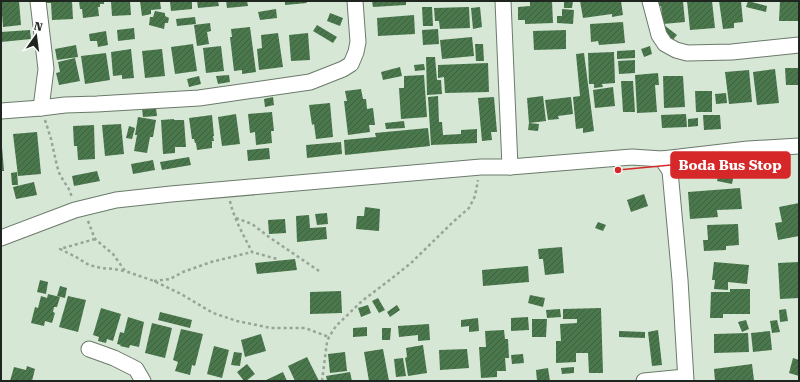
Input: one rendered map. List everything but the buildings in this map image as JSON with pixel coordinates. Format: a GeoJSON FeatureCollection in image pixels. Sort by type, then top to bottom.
{"type":"FeatureCollection","features":[{"type":"Feature","properties":{"kind":"street"},"geometry":{"type":"LineString","coordinates":[[38,1],[46,69],[41,108]]}},
{"type":"Feature","properties":{"kind":"street"},"geometry":{"type":"LineString","coordinates":[[1,111],[65,105],[199,98],[310,82],[343,69],[351,64],[358,42],[356,1]]}},
{"type":"Feature","properties":{"kind":"street"},"geometry":{"type":"LineString","coordinates":[[502,1],[510,166]]}},
{"type":"Feature","properties":{"kind":"street"},"geometry":{"type":"LineString","coordinates":[[650,1],[659,35],[665,44],[676,50],[687,53],[732,52],[799,46]]}},
{"type":"Feature","properties":{"kind":"street"},"geometry":{"type":"LineString","coordinates":[[1,238],[79,208],[116,200],[481,167],[632,157],[662,159],[748,149],[799,146]]}},
{"type":"Feature","properties":{"kind":"street"},"geometry":{"type":"LineString","coordinates":[[644,381],[686,379],[680,280],[670,171],[662,159]]}},
{"type":"Feature","properties":{"kind":"street"},"geometry":{"type":"LineString","coordinates":[[89,349],[114,358],[136,369],[143,381]]}},
{"type":"Feature","properties":{"kind":"path"},"geometry":{"type":"LineString","coordinates":[[41,108],[60,175],[95,239],[113,254],[125,271]]}},
{"type":"Feature","properties":{"kind":"path"},"geometry":{"type":"LineString","coordinates":[[322,381],[327,342],[336,326],[362,301],[411,263],[469,208],[475,196],[481,167]]}},
{"type":"Feature","properties":{"kind":"path"},"geometry":{"type":"LineString","coordinates":[[228,189],[232,210],[252,252]]}},
{"type":"Feature","properties":{"kind":"path"},"geometry":{"type":"LineString","coordinates":[[236,218],[252,224],[319,271]]}},
{"type":"Feature","properties":{"kind":"path"},"geometry":{"type":"LineString","coordinates":[[95,239],[60,249],[89,265],[125,271],[154,281],[181,294],[213,313],[231,319],[271,328],[304,328],[329,337]]}},
{"type":"Feature","properties":{"kind":"path"},"geometry":{"type":"LineString","coordinates":[[154,281],[170,279],[183,272],[211,262],[252,252],[277,259]]}},
{"type":"Feature","properties":{"kind":"place","name":"Boda Bus Stop"},"geometry":{"type":"Point","coordinates":[618,170]}}]}
